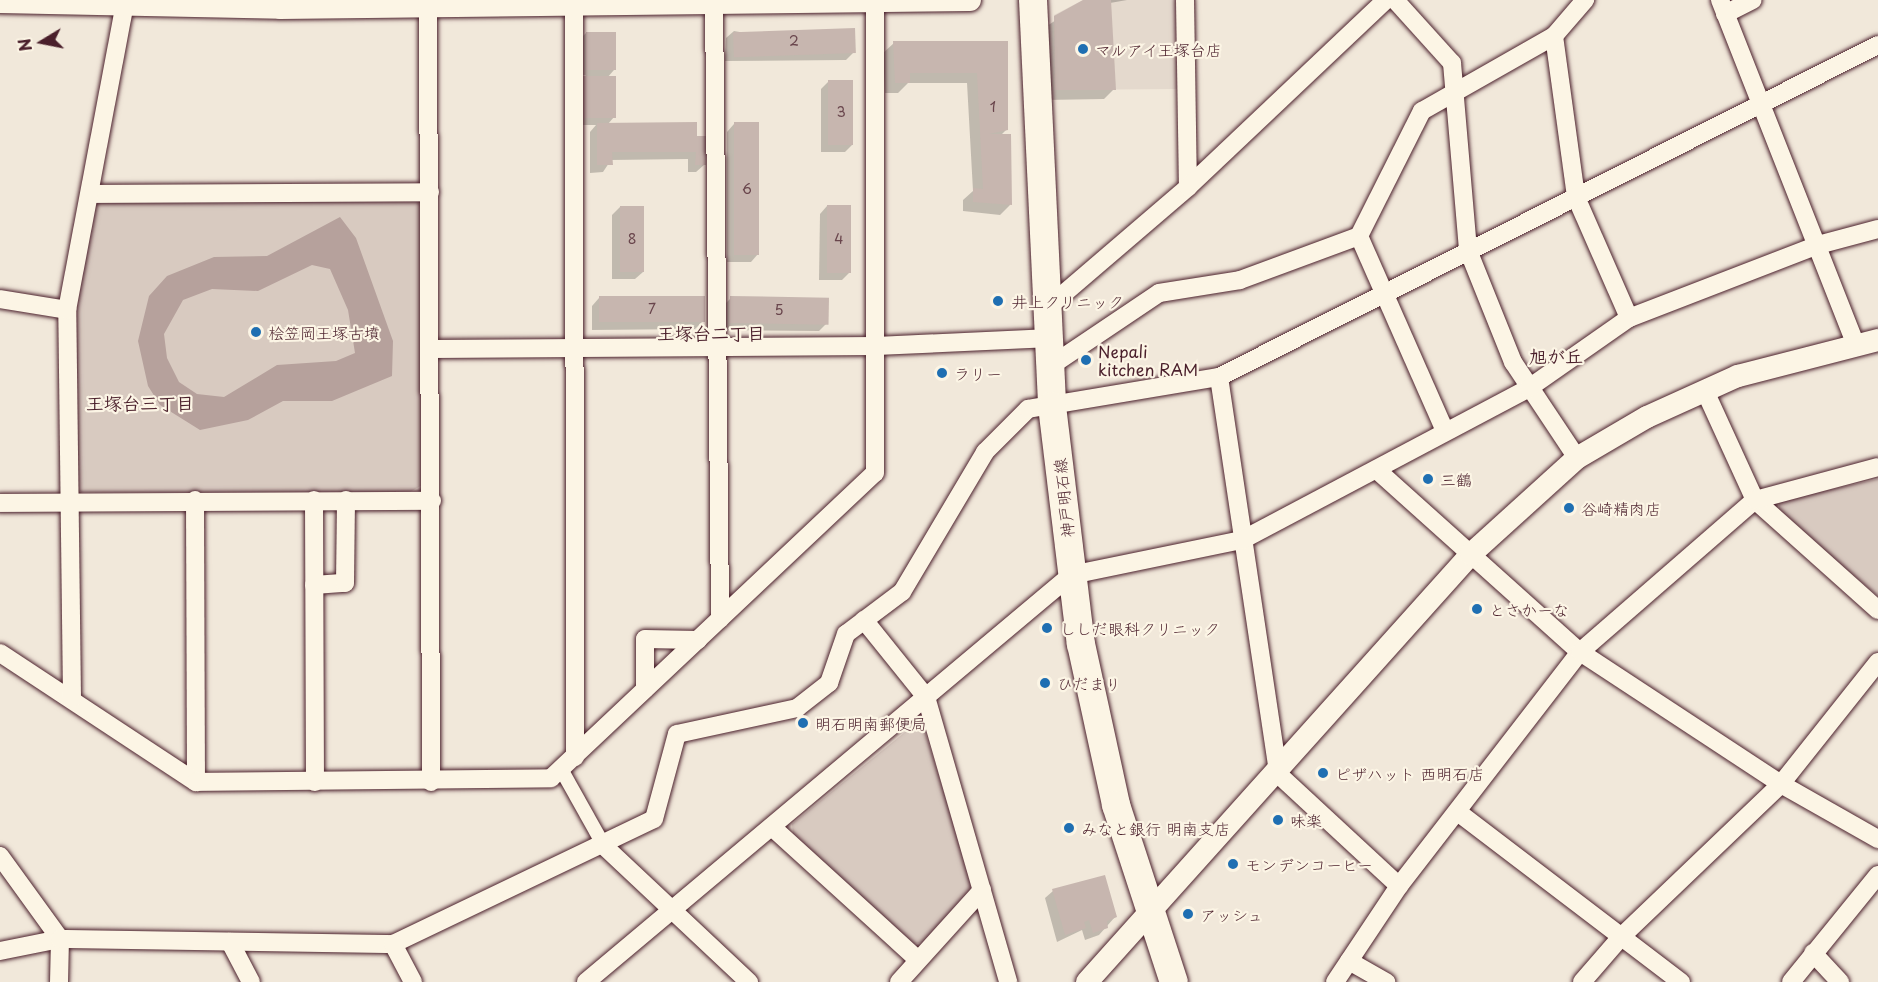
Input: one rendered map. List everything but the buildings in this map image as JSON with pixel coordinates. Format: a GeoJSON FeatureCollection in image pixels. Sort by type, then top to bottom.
{"type":"FeatureCollection","features":[{"type":"Feature","properties":{"kind":"main road","name":"神戸明石線"},"geometry":{"type":"LineString","coordinates":[[1033,0],[1047,308],[1051,338],[1052,406],[1071,575],[1097,731],[1149,911],[1174,982]]}},
{"type":"Feature","properties":{"kind":"street"},"geometry":{"type":"LineString","coordinates":[[0,2],[60,3],[124,9],[279,4],[714,4],[970,0]]}},
{"type":"Feature","properties":{"kind":"street"},"geometry":{"type":"LineString","coordinates":[[1185,0],[1188,187]]}},
{"type":"Feature","properties":{"kind":"street"},"geometry":{"type":"LineString","coordinates":[[1047,308],[1188,187],[1386,0]]}},
{"type":"Feature","properties":{"kind":"street"},"geometry":{"type":"LineString","coordinates":[[1395,0],[1452,63],[1458,93],[1468,250],[1513,362],[1576,458]]}},
{"type":"Feature","properties":{"kind":"street"},"geometry":{"type":"LineString","coordinates":[[1052,365],[1159,293],[1240,280],[1359,236],[1422,111],[1458,93],[1554,36],[1585,0]]}},
{"type":"Feature","properties":{"kind":"street"},"geometry":{"type":"LineString","coordinates":[[1088,982],[1149,911],[1278,774],[1471,554],[1576,458],[1705,390],[1738,376],[1867,343],[1818,245],[1722,7],[1753,0]]}},
{"type":"Feature","properties":{"kind":"street"},"geometry":{"type":"LineString","coordinates":[[0,652],[196,782],[431,782],[551,778],[874,473],[875,2]]}},
{"type":"Feature","properties":{"kind":"street"},"geometry":{"type":"LineString","coordinates":[[428,4],[432,349],[431,782]]}},
{"type":"Feature","properties":{"kind":"street"},"geometry":{"type":"LineString","coordinates":[[574,4],[575,757]]}},
{"type":"Feature","properties":{"kind":"street"},"geometry":{"type":"LineString","coordinates":[[714,4],[720,619]]}},
{"type":"Feature","properties":{"kind":"street"},"geometry":{"type":"LineString","coordinates":[[72,698],[68,310],[124,9]]}},
{"type":"Feature","properties":{"kind":"street"},"geometry":{"type":"LineString","coordinates":[[1554,36],[1576,196],[1629,318]]}},
{"type":"Feature","properties":{"kind":"street"},"geometry":{"type":"LineString","coordinates":[[0,951],[60,939],[393,944],[604,846],[654,819],[677,734],[797,708],[829,683],[846,634],[902,592],[984,452],[1028,409],[1219,377],[1878,45]]}},
{"type":"Feature","properties":{"kind":"street"},"geometry":{"type":"LineString","coordinates":[[91,194],[430,192]]}},
{"type":"Feature","properties":{"kind":"street"},"geometry":{"type":"LineString","coordinates":[[586,982],[1071,575],[1242,540],[1378,471],[1445,431],[1529,388],[1629,318],[1818,245],[1878,229]]}},
{"type":"Feature","properties":{"kind":"street"},"geometry":{"type":"LineString","coordinates":[[1359,236],[1445,431]]}},
{"type":"Feature","properties":{"kind":"street"},"geometry":{"type":"LineString","coordinates":[[0,299],[68,310]]}},
{"type":"Feature","properties":{"kind":"street"},"geometry":{"type":"LineString","coordinates":[[432,349],[575,350],[876,346],[1051,338]]}},
{"type":"Feature","properties":{"kind":"street"},"geometry":{"type":"LineString","coordinates":[[1219,377],[1278,774],[1399,886]]}},
{"type":"Feature","properties":{"kind":"street"},"geometry":{"type":"LineString","coordinates":[[1705,390],[1755,500],[1878,610]]}},
{"type":"Feature","properties":{"kind":"street"},"geometry":{"type":"LineString","coordinates":[[1335,982],[1399,886],[1459,813],[1580,652],[1755,500],[1878,467]]}},
{"type":"Feature","properties":{"kind":"street"},"geometry":{"type":"LineString","coordinates":[[1378,471],[1580,652],[1781,784],[1878,839]]}},
{"type":"Feature","properties":{"kind":"street"},"geometry":{"type":"LineString","coordinates":[[0,503],[195,500],[432,501]]}},
{"type":"Feature","properties":{"kind":"street"},"geometry":{"type":"LineString","coordinates":[[195,500],[196,782]]}},
{"type":"Feature","properties":{"kind":"street"},"geometry":{"type":"LineString","coordinates":[[314,500],[315,782]]}},
{"type":"Feature","properties":{"kind":"street"},"geometry":{"type":"LineString","coordinates":[[314,585],[345,583],[346,500]]}},
{"type":"Feature","properties":{"kind":"street"},"geometry":{"type":"LineString","coordinates":[[864,620],[926,697],[1008,982]]}},
{"type":"Feature","properties":{"kind":"street"},"geometry":{"type":"LineString","coordinates":[[645,689],[645,639],[698,640]]}},
{"type":"Feature","properties":{"kind":"street"},"geometry":{"type":"LineString","coordinates":[[1582,982],[1621,937],[1781,784],[1878,662]]}},
{"type":"Feature","properties":{"kind":"street"},"geometry":{"type":"LineString","coordinates":[[561,770],[604,846],[669,911],[749,982]]}},
{"type":"Feature","properties":{"kind":"street"},"geometry":{"type":"LineString","coordinates":[[1459,813],[1681,982]]}},
{"type":"Feature","properties":{"kind":"street"},"geometry":{"type":"LineString","coordinates":[[772,827],[918,960]]}},
{"type":"Feature","properties":{"kind":"street"},"geometry":{"type":"LineString","coordinates":[[0,856],[60,939],[59,982]]}},
{"type":"Feature","properties":{"kind":"street"},"geometry":{"type":"LineString","coordinates":[[1791,982],[1878,875]]}},
{"type":"Feature","properties":{"kind":"street"},"geometry":{"type":"LineString","coordinates":[[898,982],[982,890]]}},
{"type":"Feature","properties":{"kind":"street"},"geometry":{"type":"LineString","coordinates":[[230,942],[250,982]]}},
{"type":"Feature","properties":{"kind":"street"},"geometry":{"type":"LineString","coordinates":[[393,944],[413,982]]}},
{"type":"Feature","properties":{"kind":"street"},"geometry":{"type":"LineString","coordinates":[[1813,953],[1840,982]]}},
{"type":"Feature","properties":{"kind":"street"},"geometry":{"type":"LineString","coordinates":[[1349,961],[1386,982]]}},
{"type":"Feature","properties":{"kind":"shaded area"},"geometry":{"type":"Polygon","coordinates":[[[1083,0],[1175,0],[1178,89],[1055,90],[1054,15],[1083,0]]]}},
{"type":"Feature","properties":{"kind":"shaded area"},"geometry":{"type":"Polygon","coordinates":[[[413,197],[423,209],[424,484],[410,492],[81,492],[75,483],[76,315],[91,207],[105,200],[413,197]]]}},
{"type":"Feature","properties":{"kind":"shaded area"},"geometry":{"type":"Polygon","coordinates":[[[340,217],[356,238],[393,341],[392,376],[332,401],[283,401],[248,420],[200,430],[160,405],[148,386],[138,341],[149,296],[167,276],[214,257],[267,256],[340,217]],[[312,265],[258,291],[212,289],[183,300],[164,334],[167,358],[179,382],[197,394],[224,397],[277,365],[336,361],[355,353],[348,310],[330,269],[312,265]]]}},
{"type":"Feature","properties":{"kind":"shaded area"},"geometry":{"type":"Polygon","coordinates":[[[1878,479],[1878,596],[1779,513],[1779,501],[1878,479]]]}},
{"type":"Feature","properties":{"kind":"shaded area"},"geometry":{"type":"Polygon","coordinates":[[[921,719],[972,882],[968,894],[923,942],[914,944],[793,834],[792,824],[921,719]]]}},
{"type":"Feature","properties":{"kind":"place","name":"マルアイ王塚台店"},"geometry":{"type":"Point","coordinates":[1083,49]}},
{"type":"Feature","properties":{"kind":"place","name":"井上クリニック"},"geometry":{"type":"Point","coordinates":[998,301]}},
{"type":"Feature","properties":{"kind":"place","name":"桧笠岡王塚古墳"},"geometry":{"type":"Point","coordinates":[256,332]}},
{"type":"Feature","properties":{"kind":"place","name":"Nepali kitchen RAM"},"geometry":{"type":"Point","coordinates":[1086,360]}},
{"type":"Feature","properties":{"kind":"place","name":"ラリー"},"geometry":{"type":"Point","coordinates":[942,373]}},
{"type":"Feature","properties":{"kind":"place","name":"三鶴"},"geometry":{"type":"Point","coordinates":[1428,479]}},
{"type":"Feature","properties":{"kind":"place","name":"谷崎精肉店"},"geometry":{"type":"Point","coordinates":[1569,508]}},
{"type":"Feature","properties":{"kind":"place","name":"とさかーな"},"geometry":{"type":"Point","coordinates":[1477,609]}},
{"type":"Feature","properties":{"kind":"place","name":"ししだ眼科クリニック"},"geometry":{"type":"Point","coordinates":[1047,628]}},
{"type":"Feature","properties":{"kind":"place","name":"ひだまり"},"geometry":{"type":"Point","coordinates":[1045,683]}},
{"type":"Feature","properties":{"kind":"place","name":"明石明南郵便局"},"geometry":{"type":"Point","coordinates":[803,723]}},
{"type":"Feature","properties":{"kind":"place","name":"ピザハット 西明石店"},"geometry":{"type":"Point","coordinates":[1323,773]}},
{"type":"Feature","properties":{"kind":"place","name":"味楽"},"geometry":{"type":"Point","coordinates":[1278,820]}},
{"type":"Feature","properties":{"kind":"place","name":"みなと銀行 明南支店"},"geometry":{"type":"Point","coordinates":[1069,828]}},
{"type":"Feature","properties":{"kind":"place","name":"モンデンコーヒー"},"geometry":{"type":"Point","coordinates":[1233,864]}},
{"type":"Feature","properties":{"kind":"place","name":"アッシュ"},"geometry":{"type":"Point","coordinates":[1188,914]}},
{"type":"Feature","properties":{"kind":"district","name":"王塚台二丁目"},"geometry":{"type":"Point","coordinates":[711,333]}},
{"type":"Feature","properties":{"kind":"district","name":"旭が丘"},"geometry":{"type":"Point","coordinates":[1556,356]}},
{"type":"Feature","properties":{"kind":"district","name":"王塚台三丁目"},"geometry":{"type":"Point","coordinates":[140,403]}}]}
